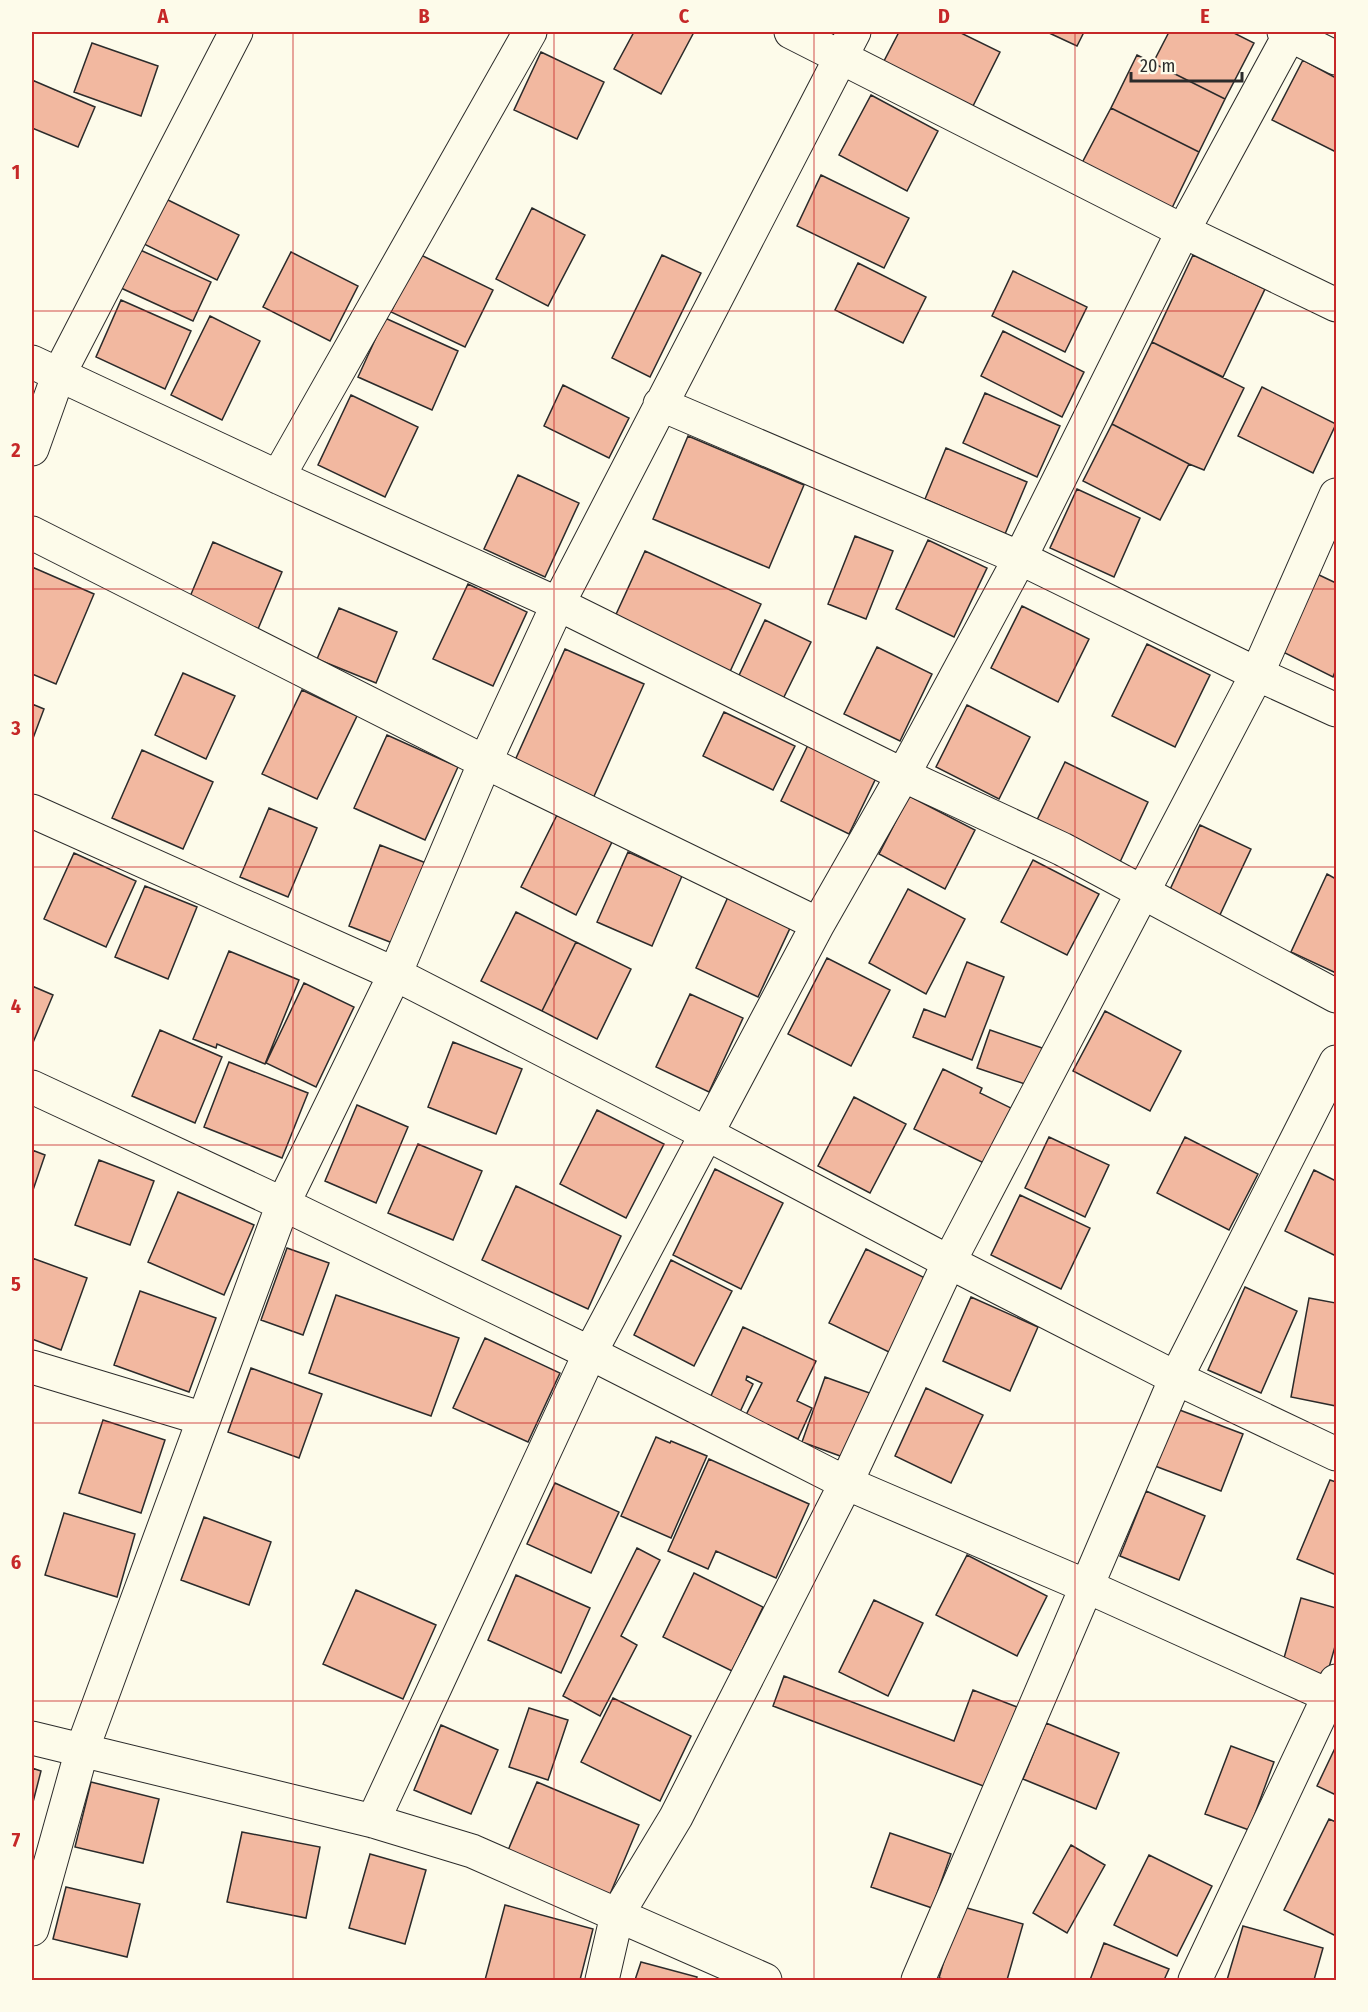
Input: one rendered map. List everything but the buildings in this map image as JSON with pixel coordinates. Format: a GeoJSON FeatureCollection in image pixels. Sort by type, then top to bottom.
{"type":"FeatureCollection","features":[{"type":"Feature","properties":{"kind":"street"},"geometry":{"type":"LineString","coordinates":[[32,449],[45,369],[236,32]]}},
{"type":"Feature","properties":{"kind":"street"},"geometry":{"type":"LineString","coordinates":[[278,477],[530,32]]}},
{"type":"Feature","properties":{"kind":"street"},"geometry":{"type":"LineString","coordinates":[[791,32],[848,44],[1184,231],[1336,305]]}},
{"type":"Feature","properties":{"kind":"street"},"geometry":{"type":"LineString","coordinates":[[373,1821],[590,1353],[819,924],[903,775],[1020,558],[1184,231],[1289,32],[1336,58]]}},
{"type":"Feature","properties":{"kind":"street"},"geometry":{"type":"LineString","coordinates":[[32,1929],[82,1750],[283,1204],[395,974],[485,762],[558,604],[848,44]]}},
{"type":"Feature","properties":{"kind":"street"},"geometry":{"type":"LineString","coordinates":[[45,369],[558,604],[903,775],[1062,849],[1336,996]]}},
{"type":"Feature","properties":{"kind":"street"},"geometry":{"type":"LineString","coordinates":[[660,404],[1020,558],[1257,674],[1336,710]]}},
{"type":"Feature","properties":{"kind":"street"},"geometry":{"type":"LineString","coordinates":[[602,1980],[617,1915],[676,1817],[846,1483],[949,1262],[1257,674],[1336,495]]}},
{"type":"Feature","properties":{"kind":"street"},"geometry":{"type":"LineString","coordinates":[[32,533],[485,762],[819,924]]}},
{"type":"Feature","properties":{"kind":"street"},"geometry":{"type":"LineString","coordinates":[[32,811],[395,974],[1176,1378],[1336,1454]]}},
{"type":"Feature","properties":{"kind":"street"},"geometry":{"type":"LineString","coordinates":[[918,1980],[1176,1378],[1336,1062]]}},
{"type":"Feature","properties":{"kind":"street"},"geometry":{"type":"LineString","coordinates":[[32,1087],[283,1204],[590,1353],[846,1483],[1334,1692],[1195,1980]]}},
{"type":"Feature","properties":{"kind":"street"},"geometry":{"type":"LineString","coordinates":[[32,1367],[204,1419]]}},
{"type":"Feature","properties":{"kind":"street"},"geometry":{"type":"LineString","coordinates":[[32,1738],[373,1821],[472,1851],[765,1980]]}}]}
